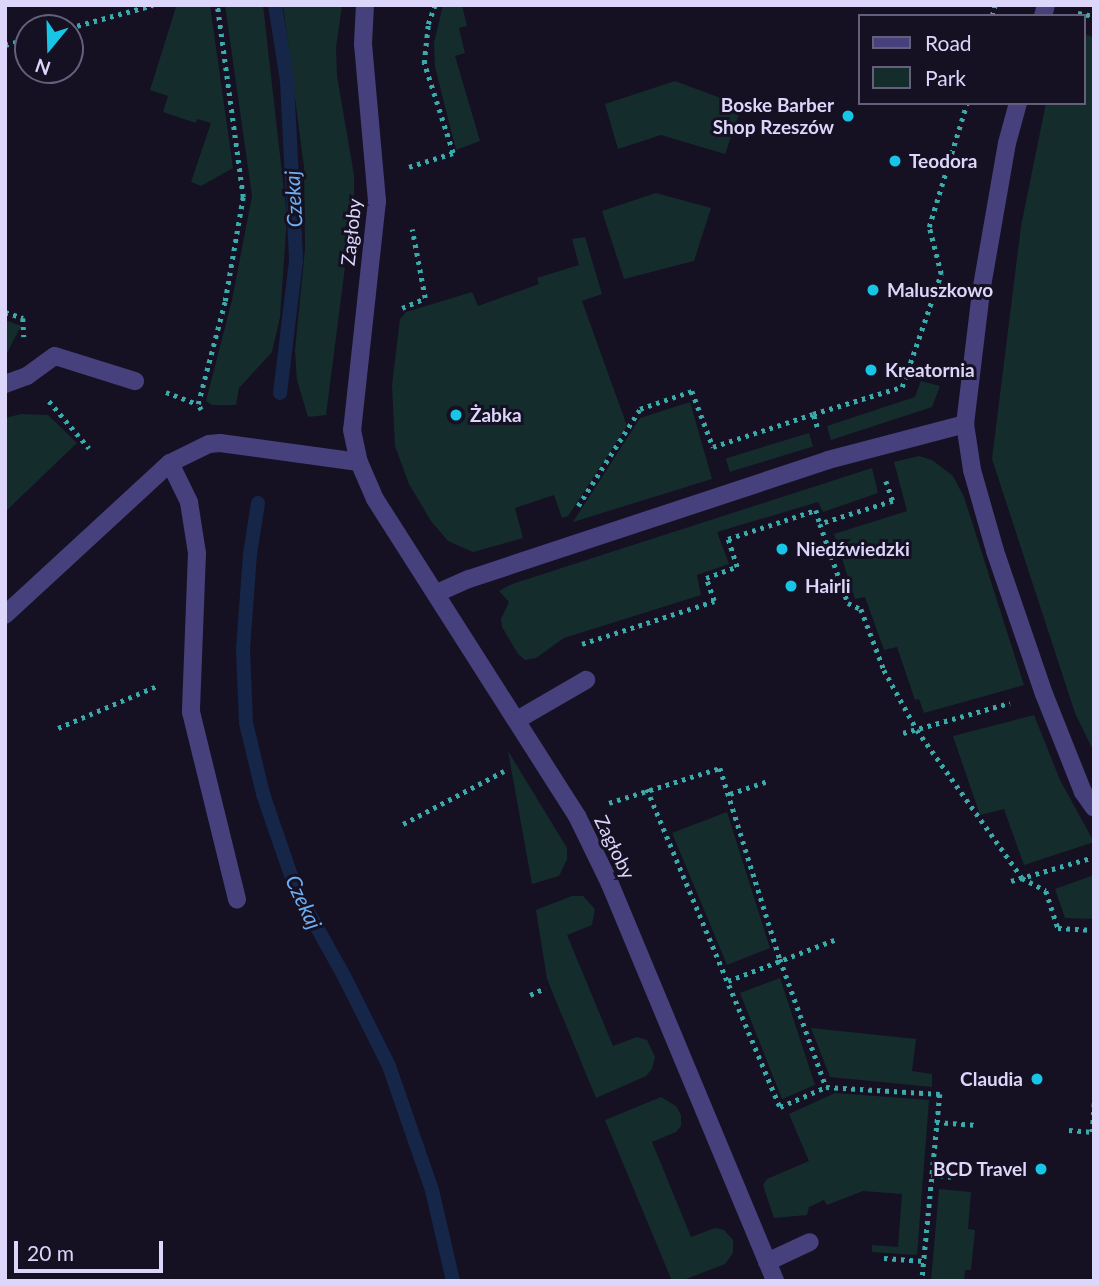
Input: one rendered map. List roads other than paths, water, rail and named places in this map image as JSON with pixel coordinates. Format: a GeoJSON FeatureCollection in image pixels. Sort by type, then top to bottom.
{"type":"FeatureCollection","features":[{"type":"Feature","properties":{"kind":"street","name":"Zagłoby"},"geometry":{"type":"LineString","coordinates":[[365,5],[363,44],[377,201],[352,430],[359,462],[375,499],[577,816],[610,884],[775,1281]]}},
{"type":"Feature","properties":{"kind":"street"},"geometry":{"type":"LineString","coordinates":[[1017,105],[1007,143],[981,292],[965,424],[972,470],[995,551],[1044,694],[1083,792],[1094,808]]}},
{"type":"Feature","properties":{"kind":"street"},"geometry":{"type":"LineString","coordinates":[[5,383],[27,376],[55,356],[135,381]]}},
{"type":"Feature","properties":{"kind":"street"},"geometry":{"type":"LineString","coordinates":[[437,593],[482,575],[828,460],[965,424]]}},
{"type":"Feature","properties":{"kind":"street"},"geometry":{"type":"LineString","coordinates":[[5,615],[170,463],[200,448],[220,443],[359,462]]}},
{"type":"Feature","properties":{"kind":"street"},"geometry":{"type":"LineString","coordinates":[[170,463],[189,502],[197,553],[191,712],[237,899]]}},
{"type":"Feature","properties":{"kind":"street"},"geometry":{"type":"LineString","coordinates":[[517,720],[586,680]]}},
{"type":"Feature","properties":{"kind":"street"},"geometry":{"type":"LineString","coordinates":[[767,1262],[810,1242]]}},
{"type":"Feature","properties":{"kind":"waterway","name":"Czekaj"},"geometry":{"type":"LineString","coordinates":[[275,5],[287,81],[296,261],[280,393]]}},
{"type":"Feature","properties":{"kind":"waterway","name":"Czekaj"},"geometry":{"type":"LineString","coordinates":[[258,503],[250,554],[243,650],[246,723],[263,794],[296,890],[344,976],[389,1066],[432,1190],[453,1281]]}},
{"type":"Feature","properties":{"kind":"place","name":"Boske Barber Shop Rzeszów"},"geometry":{"type":"Point","coordinates":[848,116]}},
{"type":"Feature","properties":{"kind":"place","name":"Teodora"},"geometry":{"type":"Point","coordinates":[895,161]}},
{"type":"Feature","properties":{"kind":"place","name":"Maluszkowo"},"geometry":{"type":"Point","coordinates":[873,290]}},
{"type":"Feature","properties":{"kind":"place","name":"Kreatornia"},"geometry":{"type":"Point","coordinates":[871,370]}},
{"type":"Feature","properties":{"kind":"place","name":"Żabka"},"geometry":{"type":"Point","coordinates":[456,415]}},
{"type":"Feature","properties":{"kind":"place","name":"Niedźwiedzki"},"geometry":{"type":"Point","coordinates":[782,549]}},
{"type":"Feature","properties":{"kind":"place","name":"Hairli"},"geometry":{"type":"Point","coordinates":[791,586]}},
{"type":"Feature","properties":{"kind":"place","name":"Claudia"},"geometry":{"type":"Point","coordinates":[1037,1079]}},
{"type":"Feature","properties":{"kind":"place","name":"BCD Travel"},"geometry":{"type":"Point","coordinates":[1041,1169]}}]}
